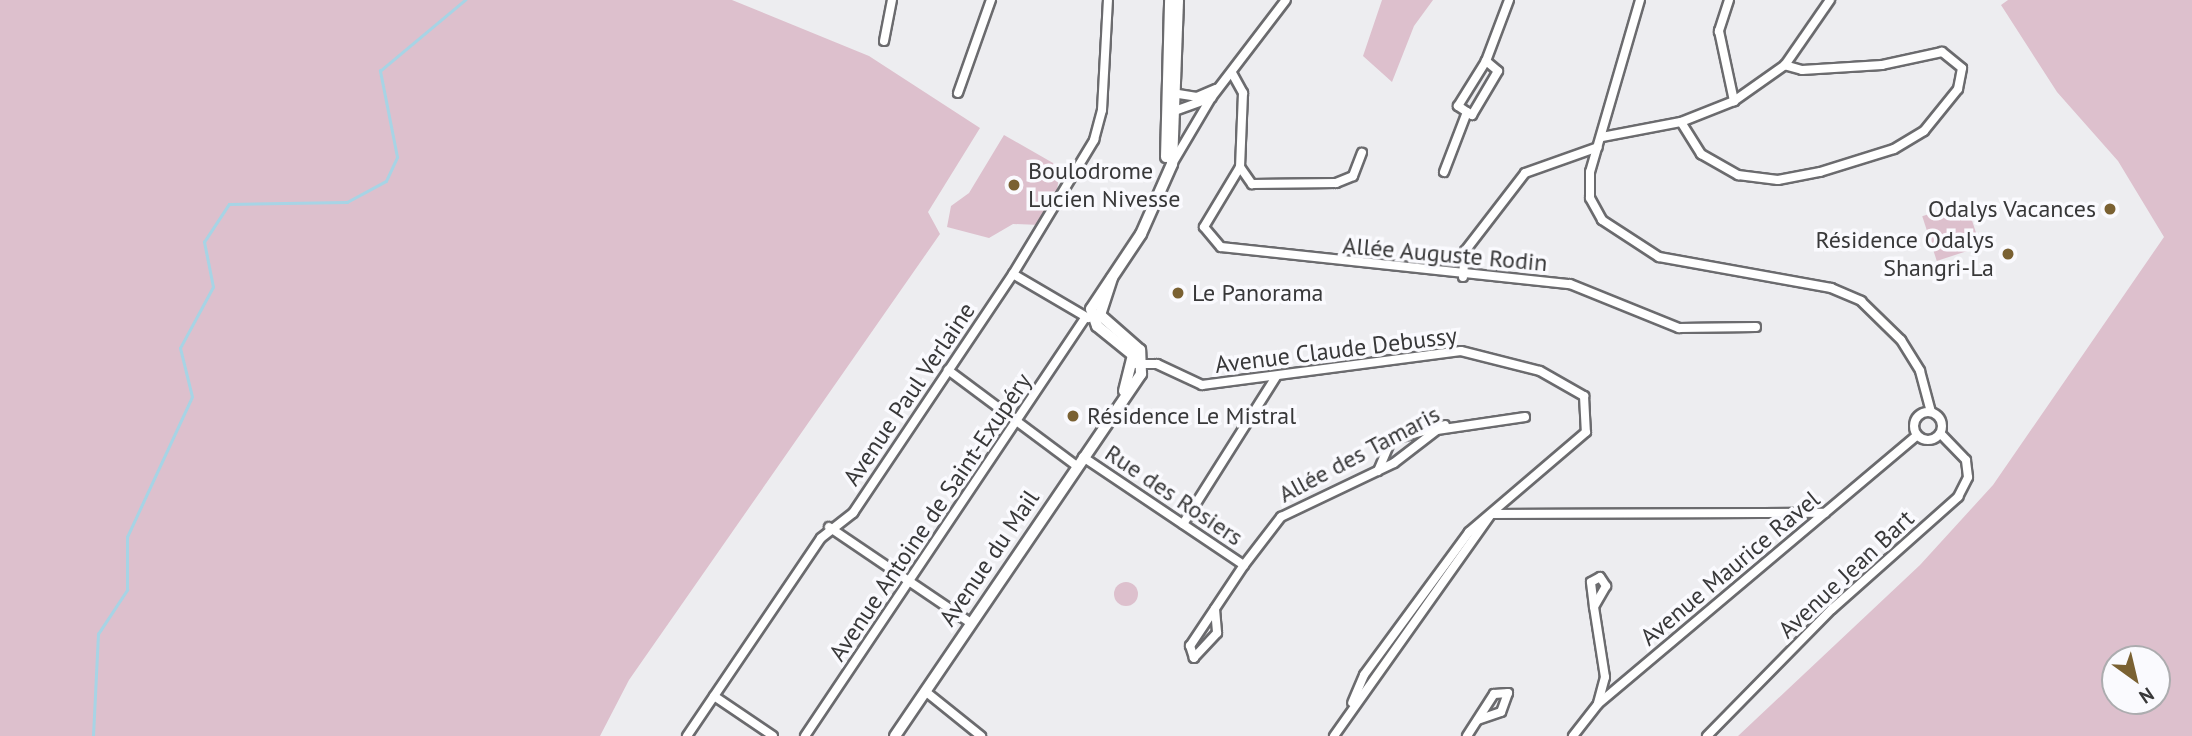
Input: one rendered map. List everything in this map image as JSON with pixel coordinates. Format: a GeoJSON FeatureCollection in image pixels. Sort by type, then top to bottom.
{"type":"FeatureCollection","features":[{"type":"Feature","properties":{"kind":"main road"},"geometry":{"type":"LineString","coordinates":[[1139,364],[1135,345],[1093,316],[1096,298],[1112,278],[1172,164],[1170,0]]}},
{"type":"Feature","properties":{"kind":"main road"},"geometry":{"type":"LineString","coordinates":[[1172,93],[1178,0]]}},
{"type":"Feature","properties":{"kind":"main road"},"geometry":{"type":"LineString","coordinates":[[1166,177],[1172,113]]}},
{"type":"Feature","properties":{"kind":"main road","name":"Avenue du Mail"},"geometry":{"type":"LineString","coordinates":[[895,736],[1118,404],[1139,364]]}},
{"type":"Feature","properties":{"kind":"street"},"geometry":{"type":"LineString","coordinates":[[884,41],[892,0]]}},
{"type":"Feature","properties":{"kind":"street"},"geometry":{"type":"LineString","coordinates":[[958,93],[990,0]]}},
{"type":"Feature","properties":{"kind":"street","name":"Avenue Paul Verlaine"},"geometry":{"type":"LineString","coordinates":[[829,527],[853,513],[1013,274],[1075,176],[1102,110],[1108,0]]}},
{"type":"Feature","properties":{"kind":"street"},"geometry":{"type":"LineString","coordinates":[[1172,164],[1211,99],[1286,0]]}},
{"type":"Feature","properties":{"kind":"street"},"geometry":{"type":"LineString","coordinates":[[1486,61],[1498,71],[1472,115],[1458,106],[1486,61],[1509,0]]}},
{"type":"Feature","properties":{"kind":"street"},"geometry":{"type":"LineString","coordinates":[[1640,0],[1598,147],[1590,198],[1615,234],[1684,264],[1813,284],[1861,301],[1901,340],[1920,370],[1931,412],[1941,422],[1940,433],[1929,440],[1917,435],[1918,417],[1931,412]]}},
{"type":"Feature","properties":{"kind":"street"},"geometry":{"type":"LineString","coordinates":[[1730,0],[1719,31],[1734,101]]}},
{"type":"Feature","properties":{"kind":"street"},"geometry":{"type":"LineString","coordinates":[[1602,136],[1681,122],[1734,101],[1785,65],[1830,0]]}},
{"type":"Feature","properties":{"kind":"street"},"geometry":{"type":"LineString","coordinates":[[1681,122],[1701,154],[1738,176],[1779,180],[1820,173],[1858,163],[1924,131],[1958,89],[1962,68],[1942,52],[1882,65],[1785,65]]}},
{"type":"Feature","properties":{"kind":"street"},"geometry":{"type":"LineString","coordinates":[[1232,73],[1243,93],[1240,167],[1258,188],[1336,183],[1353,176],[1362,153]]}},
{"type":"Feature","properties":{"kind":"street"},"geometry":{"type":"LineString","coordinates":[[1172,93],[1197,97],[1222,86]]}},
{"type":"Feature","properties":{"kind":"street"},"geometry":{"type":"LineString","coordinates":[[1172,113],[1211,99]]}},
{"type":"Feature","properties":{"kind":"street"},"geometry":{"type":"LineString","coordinates":[[1444,172],[1467,112]]}},
{"type":"Feature","properties":{"kind":"street"},"geometry":{"type":"LineString","coordinates":[[1463,277],[1465,251],[1525,173],[1598,147]]}},
{"type":"Feature","properties":{"kind":"street","name":"Allée Auguste Rodin"},"geometry":{"type":"LineString","coordinates":[[1240,167],[1204,227],[1221,247],[1463,277],[1570,284],[1679,328],[1756,327]]}},
{"type":"Feature","properties":{"kind":"street"},"geometry":{"type":"LineString","coordinates":[[1013,274],[1093,316]]}},
{"type":"Feature","properties":{"kind":"street","name":"Avenue Antoine de Saint-Exupéry"},"geometry":{"type":"LineString","coordinates":[[805,736],[908,580],[1093,316]]}},
{"type":"Feature","properties":{"kind":"street","name":"Avenue Claude Debussy"},"geometry":{"type":"LineString","coordinates":[[1139,364],[1202,385],[1461,351],[1540,371],[1579,389],[1590,413],[1586,432],[1492,513],[1352,703],[1332,736]]}},
{"type":"Feature","properties":{"kind":"street","name":"Rue des Rosiers"},"geometry":{"type":"LineString","coordinates":[[948,370],[1019,421],[1244,565]]}},
{"type":"Feature","properties":{"kind":"street"},"geometry":{"type":"LineString","coordinates":[[1183,524],[1276,377]]}},
{"type":"Feature","properties":{"kind":"street","name":"Allée des Tamaris"},"geometry":{"type":"LineString","coordinates":[[1215,609],[1217,633],[1194,658],[1188,649],[1244,565],[1281,517],[1378,471],[1453,425],[1525,417]]}},
{"type":"Feature","properties":{"kind":"street"},"geometry":{"type":"LineString","coordinates":[[1019,421],[1029,418]]}},
{"type":"Feature","properties":{"kind":"street"},"geometry":{"type":"LineString","coordinates":[[1378,471],[1391,440],[1427,425],[1453,425]]}},
{"type":"Feature","properties":{"kind":"street","name":"Avenue Jean Bart"},"geometry":{"type":"LineString","coordinates":[[1707,736],[1832,609],[1958,497],[1968,477],[1966,460],[1940,433]]}},
{"type":"Feature","properties":{"kind":"street","name":"Avenue Maurice Ravel"},"geometry":{"type":"LineString","coordinates":[[1573,736],[1598,704],[1917,435]]}},
{"type":"Feature","properties":{"kind":"street"},"geometry":{"type":"LineString","coordinates":[[839,534],[853,513]]}},
{"type":"Feature","properties":{"kind":"street"},"geometry":{"type":"LineString","coordinates":[[1492,513],[1825,513]]}},
{"type":"Feature","properties":{"kind":"street"},"geometry":{"type":"LineString","coordinates":[[687,736],[829,527],[971,623]]}},
{"type":"Feature","properties":{"kind":"street"},"geometry":{"type":"LineString","coordinates":[[1594,607],[1605,677],[1598,704]]}},
{"type":"Feature","properties":{"kind":"street"},"geometry":{"type":"LineString","coordinates":[[1605,677],[1623,683]]}},
{"type":"Feature","properties":{"kind":"street"},"geometry":{"type":"LineString","coordinates":[[925,691],[981,736]]}},
{"type":"Feature","properties":{"kind":"street"},"geometry":{"type":"LineString","coordinates":[[714,696],[773,736]]}},
{"type":"Feature","properties":{"kind":"street"},"geometry":{"type":"LineString","coordinates":[[1467,736],[1478,720]]}},
{"type":"Feature","properties":{"kind":"shaded area"},"geometry":{"type":"Polygon","coordinates":[[[0,0],[732,0],[869,56],[980,128],[928,212],[940,234],[629,680],[600,736],[0,736],[0,0]]]}},
{"type":"Feature","properties":{"kind":"shaded area"},"geometry":{"type":"Polygon","coordinates":[[[1382,0],[1433,0],[1414,26],[1392,82],[1363,56],[1382,0]]]}},
{"type":"Feature","properties":{"kind":"shaded area"},"geometry":{"type":"Polygon","coordinates":[[[2008,0],[2192,0],[2192,736],[1738,736],[1920,565],[1993,485],[2164,237],[2118,161],[2057,92],[2001,5],[2008,0]]]}},
{"type":"Feature","properties":{"kind":"shaded area","name":"Boulodrome Lucien Nivesse"},"geometry":{"type":"Polygon","coordinates":[[[1004,135],[1060,167],[1056,199],[1040,225],[1013,224],[989,238],[947,227],[951,206],[969,193],[1004,135]]]}},
{"type":"Feature","properties":{"kind":"shaded area"},"geometry":{"type":"Polygon","coordinates":[[[1966,202],[1981,247],[1937,261],[1922,216],[1966,202]]]}},
{"type":"Feature","properties":{"kind":"shaded area"},"geometry":{"type":"Polygon","coordinates":[[[1126,582],[1137,589],[1138,594],[1131,605],[1126,606],[1115,599],[1114,594],[1121,583],[1126,582]]]}},
{"type":"Feature","properties":{"kind":"waterway"},"geometry":{"type":"LineString","coordinates":[[93,736],[98,634],[127,590],[127,537],[192,397],[180,348],[213,287],[204,242],[229,204],[347,202],[386,181],[397,157],[380,71],[465,0]]}},
{"type":"Feature","properties":{"kind":"place","name":"Boulodrome Lucien Nivesse"},"geometry":{"type":"Point","coordinates":[1014,185]}},
{"type":"Feature","properties":{"kind":"place","name":"Odalys Vacances"},"geometry":{"type":"Point","coordinates":[2110,209]}},
{"type":"Feature","properties":{"kind":"place","name":"Résidence Odalys Shangri-La"},"geometry":{"type":"Point","coordinates":[2008,254]}},
{"type":"Feature","properties":{"kind":"place","name":"Le Panorama"},"geometry":{"type":"Point","coordinates":[1178,293]}},
{"type":"Feature","properties":{"kind":"place","name":"Résidence Le Mistral"},"geometry":{"type":"Point","coordinates":[1073,416]}}]}
